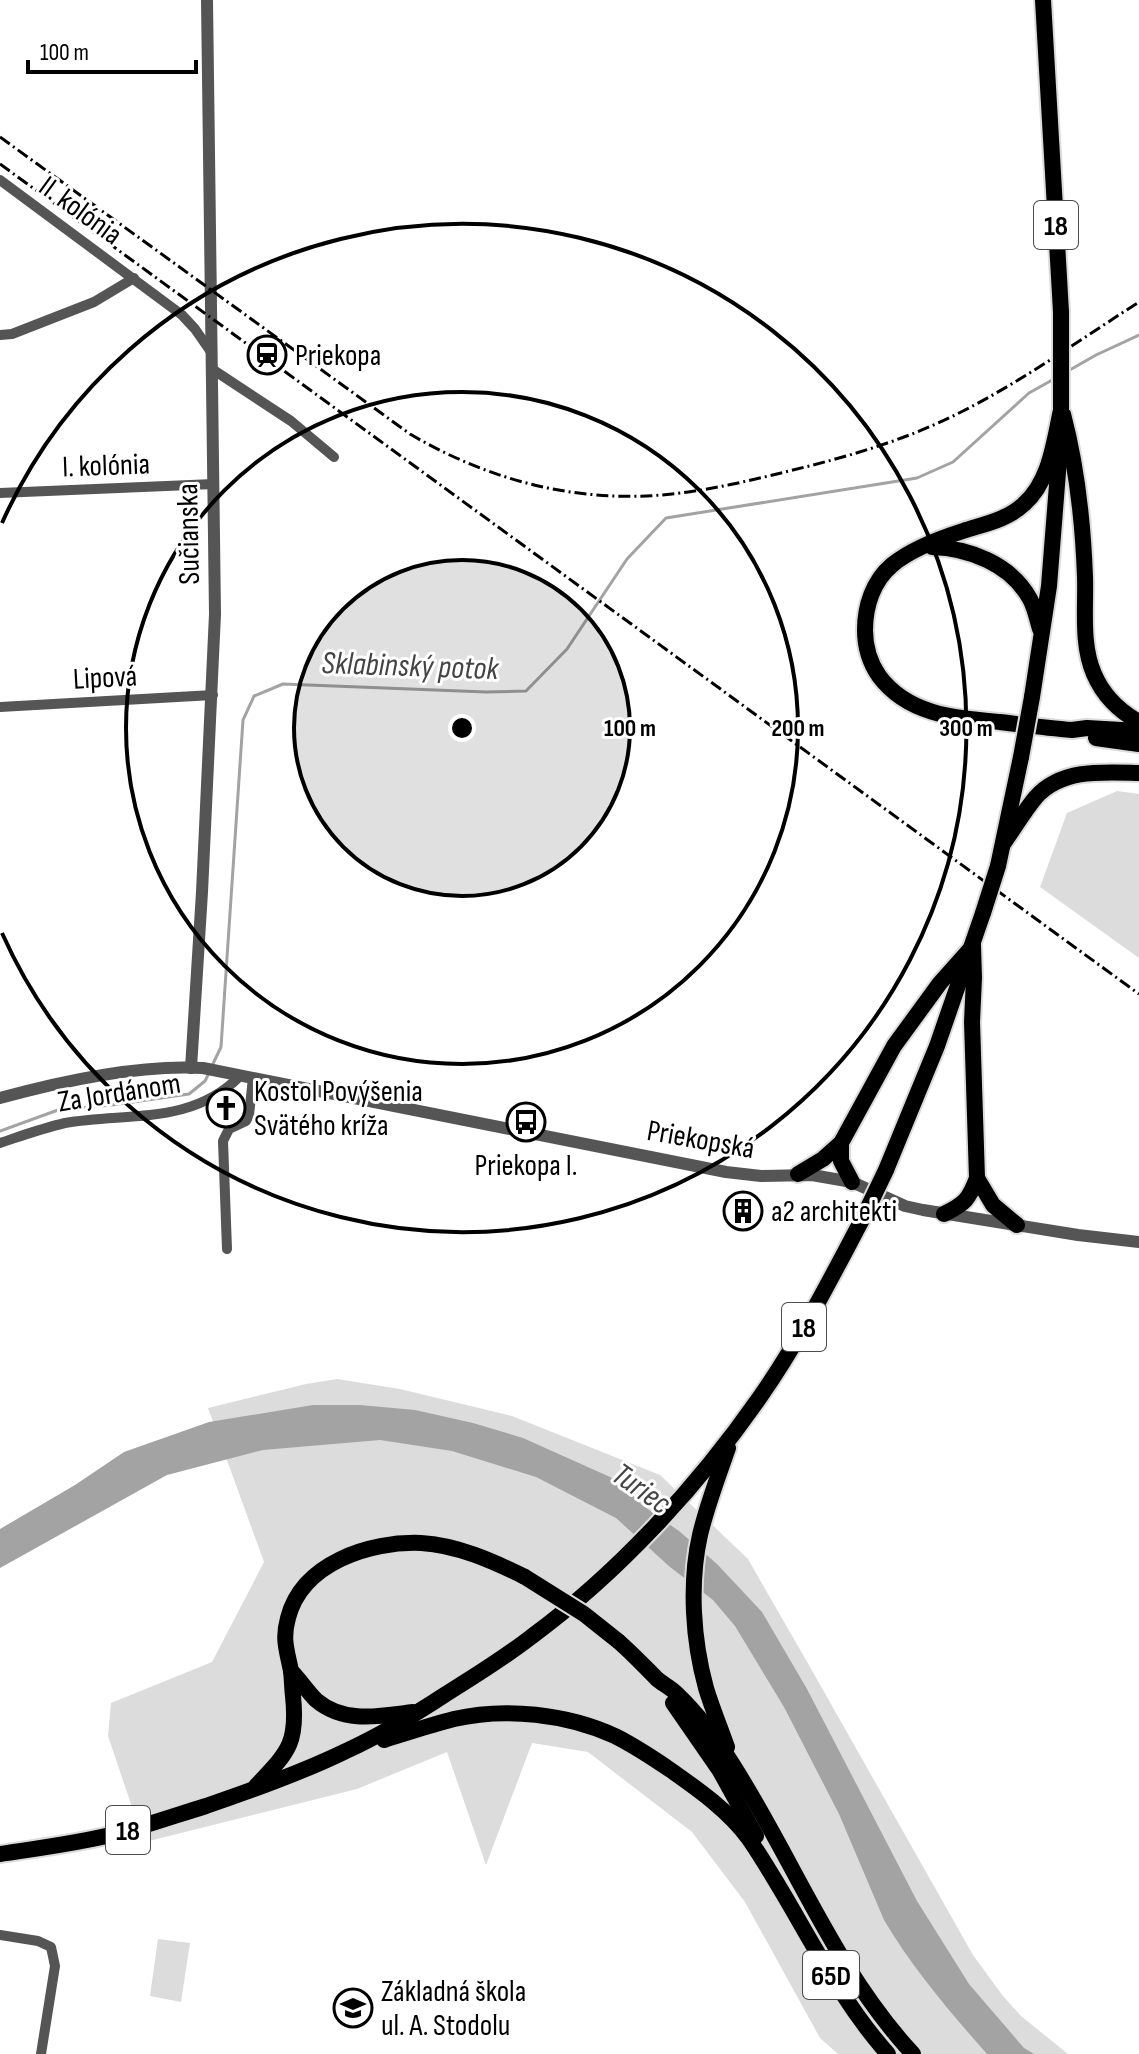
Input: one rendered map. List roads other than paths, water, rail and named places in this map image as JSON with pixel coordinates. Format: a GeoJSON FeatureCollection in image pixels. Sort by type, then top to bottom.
{"type":"FeatureCollection","features":[{"type":"Feature","properties":{"kind":"main road","name":"18"},"geometry":{"type":"LineString","coordinates":[[0,1854],[116,1834],[253,1790],[348,1751],[419,1712],[532,1637],[619,1562],[734,1434],[785,1359],[819,1301],[886,1170],[922,1086],[973,946],[998,866],[1032,697],[1049,586],[1061,410],[1061,312],[1043,0]]}},
{"type":"Feature","properties":{"kind":"main road"},"geometry":{"type":"LineString","coordinates":[[1061,410],[1044,476],[1026,503],[1004,518],[955,533],[908,554],[890,567],[873,589],[867,605],[865,638],[874,669],[884,683],[904,700],[938,714],[1072,730],[1139,731]]}},
{"type":"Feature","properties":{"kind":"main road"},"geometry":{"type":"LineString","coordinates":[[1061,410],[1071,445],[1078,489],[1089,660],[1105,693],[1127,715],[1139,722]]}},
{"type":"Feature","properties":{"kind":"main road"},"geometry":{"type":"LineString","coordinates":[[926,547],[973,553],[1013,577],[1032,602],[1042,636]]}},
{"type":"Feature","properties":{"kind":"main road"},"geometry":{"type":"LineString","coordinates":[[1072,730],[1087,737],[1139,744]]}},
{"type":"Feature","properties":{"kind":"main road"},"geometry":{"type":"LineString","coordinates":[[1003,844],[1035,798],[1048,786],[1078,774],[1139,773]]}},
{"type":"Feature","properties":{"kind":"main road"},"geometry":{"type":"LineString","coordinates":[[798,1174],[823,1159],[841,1143],[901,1035],[973,946]]}},
{"type":"Feature","properties":{"kind":"main road"},"geometry":{"type":"LineString","coordinates":[[944,1214],[962,1206],[977,1178],[973,946]]}},
{"type":"Feature","properties":{"kind":"main road"},"geometry":{"type":"LineString","coordinates":[[841,1143],[841,1161],[852,1182]]}},
{"type":"Feature","properties":{"kind":"main road"},"geometry":{"type":"LineString","coordinates":[[977,1178],[993,1205],[1017,1225]]}},
{"type":"Feature","properties":{"kind":"main road"},"geometry":{"type":"LineString","coordinates":[[732,1763],[699,1660],[694,1576],[709,1499],[734,1434]]}},
{"type":"Feature","properties":{"kind":"main road"},"geometry":{"type":"LineString","coordinates":[[253,1790],[288,1750],[293,1735],[295,1717],[285,1632],[296,1597],[327,1566],[348,1556],[396,1544],[421,1543],[475,1555],[525,1577],[574,1607],[618,1641],[677,1694],[732,1763]]}},
{"type":"Feature","properties":{"kind":"main road"},"geometry":{"type":"LineString","coordinates":[[291,1671],[316,1700],[334,1712],[372,1717],[419,1712]]}},
{"type":"Feature","properties":{"kind":"main road"},"geometry":{"type":"LineString","coordinates":[[657,1678],[720,1771],[782,1890]]}},
{"type":"Feature","properties":{"kind":"main road"},"geometry":{"type":"LineString","coordinates":[[348,1751],[455,1719],[483,1715],[550,1717],[580,1724],[614,1736],[647,1754],[711,1801],[747,1836],[782,1890]]}},
{"type":"Feature","properties":{"kind":"main road","name":"65D"},"geometry":{"type":"LineString","coordinates":[[732,1763],[856,1981],[913,2054]]}},
{"type":"Feature","properties":{"kind":"main road","name":"65D"},"geometry":{"type":"LineString","coordinates":[[782,1890],[838,1987],[888,2054]]}},
{"type":"Feature","properties":{"kind":"street","name":"Sučianska"},"geometry":{"type":"LineString","coordinates":[[197,1068],[215,614],[207,0]]}},
{"type":"Feature","properties":{"kind":"street","name":"II. kolónia"},"geometry":{"type":"LineString","coordinates":[[0,180],[182,315],[212,353]]}},
{"type":"Feature","properties":{"kind":"street"},"geometry":{"type":"LineString","coordinates":[[0,335],[12,334],[94,302],[134,278]]}},
{"type":"Feature","properties":{"kind":"street"},"geometry":{"type":"LineString","coordinates":[[212,369],[291,421],[334,457]]}},
{"type":"Feature","properties":{"kind":"street","name":"I. kolónia"},"geometry":{"type":"LineString","coordinates":[[0,493],[214,484]]}},
{"type":"Feature","properties":{"kind":"street","name":"Lipová"},"geometry":{"type":"LineString","coordinates":[[0,707],[213,695]]}},
{"type":"Feature","properties":{"kind":"street","name":"Priekopská"},"geometry":{"type":"LineString","coordinates":[[0,1098],[75,1080],[197,1068],[726,1172],[761,1176],[798,1174],[852,1182],[905,1206],[944,1214],[1139,1242]]}},
{"type":"Feature","properties":{"kind":"street"},"geometry":{"type":"LineString","coordinates":[[227,1249],[223,1141],[229,1129],[246,1121],[249,1115],[246,1077]]}},
{"type":"Feature","properties":{"kind":"street","name":"Za Jordánom"},"geometry":{"type":"LineString","coordinates":[[0,1143],[68,1123],[171,1112],[196,1105],[246,1077]]}},
{"type":"Feature","properties":{"kind":"street"},"geometry":{"type":"LineString","coordinates":[[0,1935],[38,1941],[51,1947],[55,1966],[41,2054]]}},
{"type":"Feature","properties":{"kind":"waterway","name":"Sklabinský potok"},"geometry":{"type":"LineString","coordinates":[[1068,371],[1139,335]]}},
{"type":"Feature","properties":{"kind":"waterway","name":"Sklabinský potok"},"geometry":{"type":"LineString","coordinates":[[211,1068],[221,1047],[243,720],[254,696],[283,684],[526,691],[567,649],[627,559],[666,518],[917,478],[953,462],[1029,393],[1054,379]]}},
{"type":"Feature","properties":{"kind":"waterway","name":"Sklabinský potok"},"geometry":{"type":"LineString","coordinates":[[0,1131],[58,1110],[189,1094],[208,1075]]}},
{"type":"Feature","properties":{"kind":"railway"},"geometry":{"type":"LineString","coordinates":[[0,137],[410,434],[472,465],[569,492],[637,496],[686,492],[729,485],[876,447],[920,431],[986,399],[1139,302]]}},
{"type":"Feature","properties":{"kind":"railway"},"geometry":{"type":"LineString","coordinates":[[0,164],[1139,994]]}},
{"type":"Feature","properties":{"kind":"place","name":"Priekopa"},"geometry":{"type":"Point","coordinates":[267,355]}},
{"type":"Feature","properties":{"kind":"place","name":"Kostol Povýšenia Svätého kríža"},"geometry":{"type":"Point","coordinates":[226,1108]}},
{"type":"Feature","properties":{"kind":"place","name":"Priekopa I."},"geometry":{"type":"Point","coordinates":[526,1122]}},
{"type":"Feature","properties":{"kind":"place","name":"a2 architekti"},"geometry":{"type":"Point","coordinates":[743,1211]}},
{"type":"Feature","properties":{"kind":"place","name":"Základná škola ul. A. Stodolu"},"geometry":{"type":"Point","coordinates":[353,2008]}},
{"type":"Feature","properties":{"kind":"water label","name":"Turiec"},"geometry":{"type":"Point","coordinates":[642,1488]}}]}
